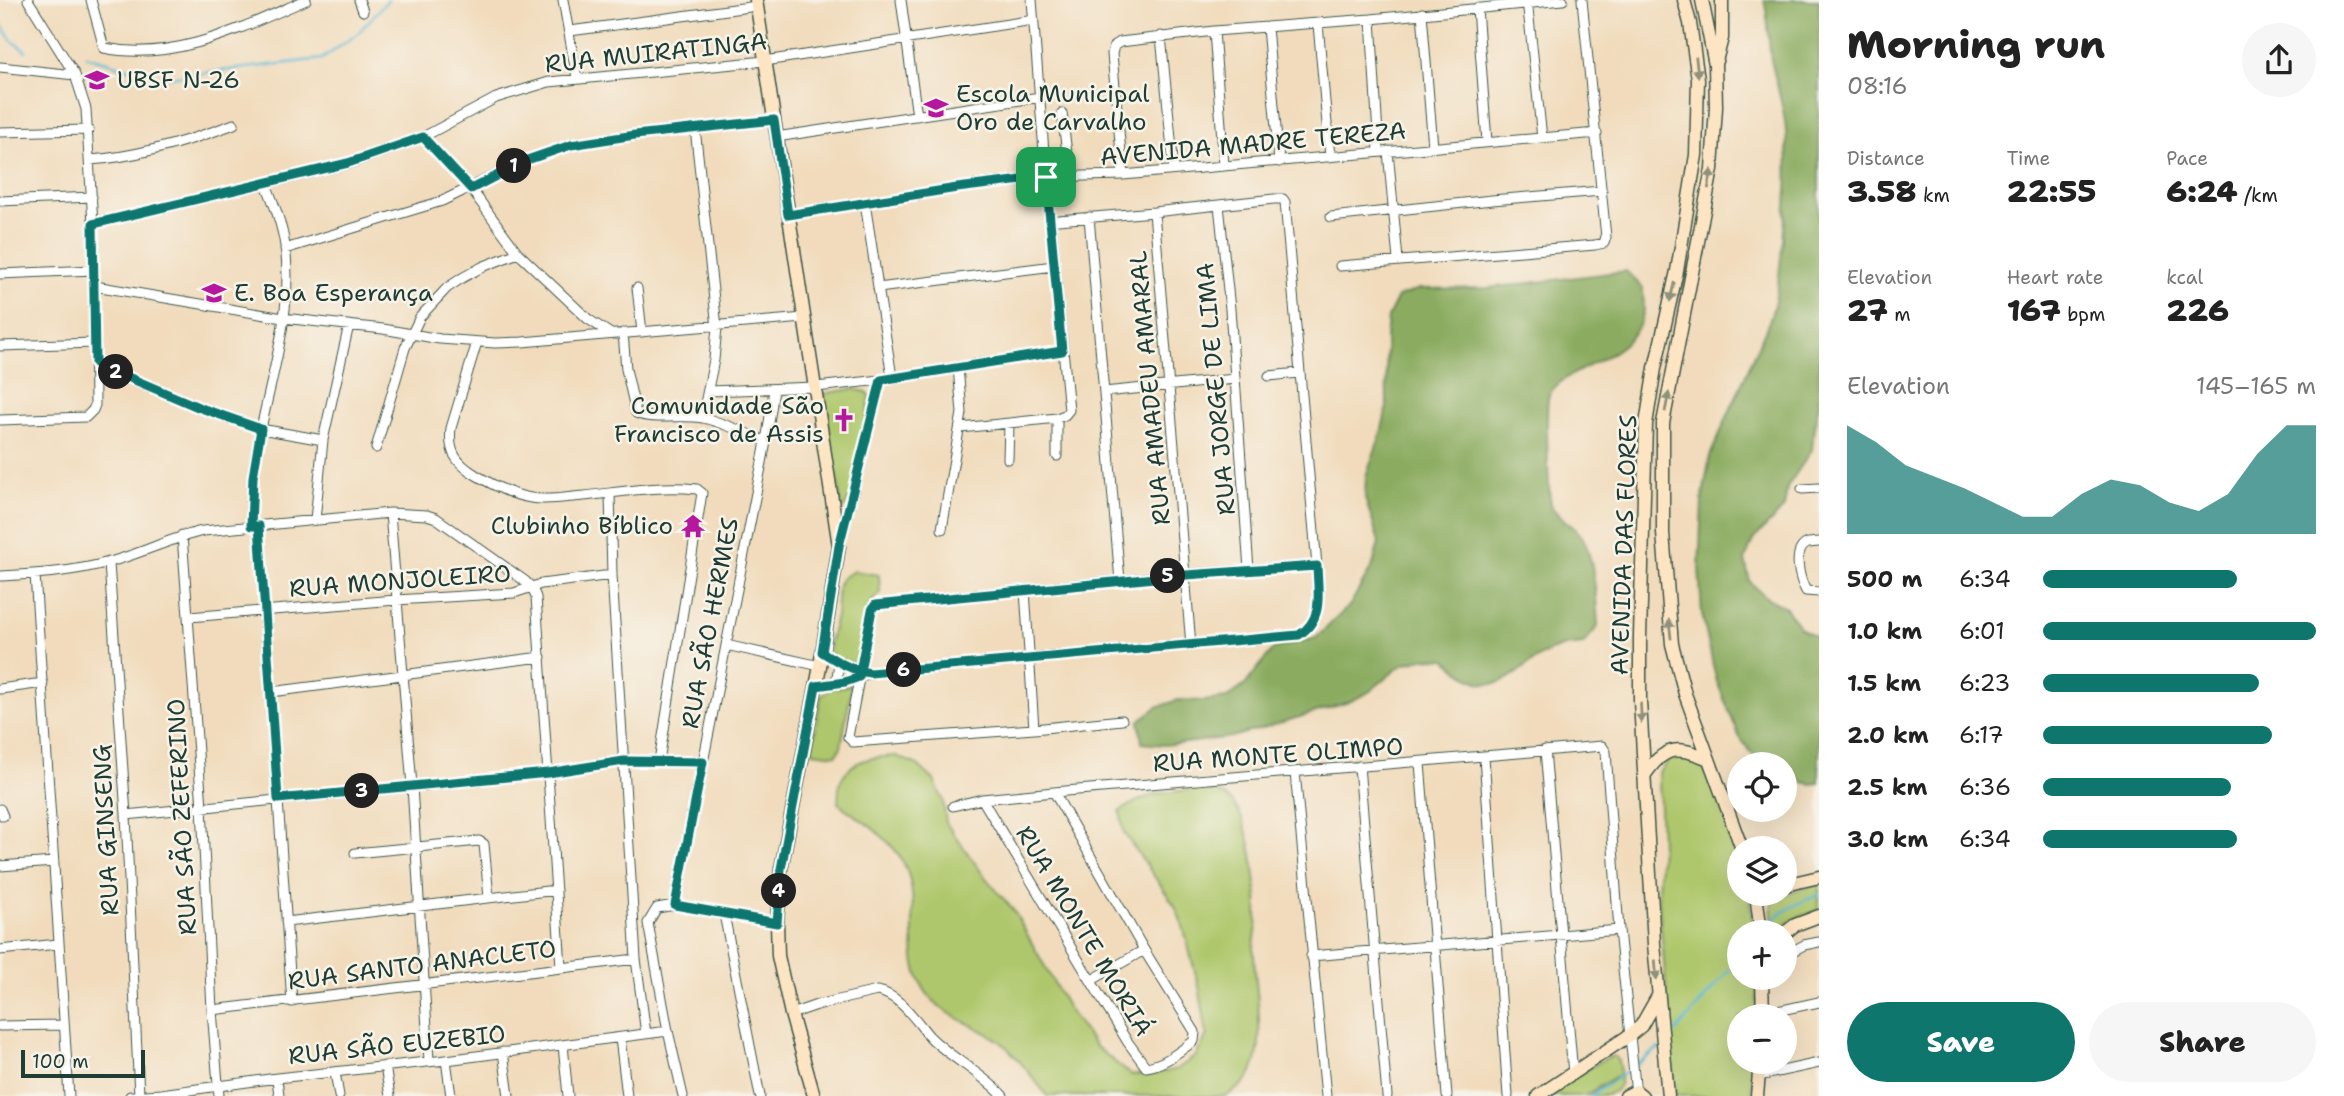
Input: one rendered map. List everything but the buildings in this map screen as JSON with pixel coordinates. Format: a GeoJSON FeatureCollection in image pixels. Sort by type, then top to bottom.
{"type":"FeatureCollection","features":[{"type":"Feature","properties":{"kind":"main road","name":"AVENIDA DAS FLORES"},"geometry":{"type":"LineString","coordinates":[[1668,1096],[1658,996],[1640,670],[1646,424],[1688,212],[1697,143],[1698,80],[1684,0]]}},
{"type":"Feature","properties":{"kind":"main road","name":"AVENIDA DAS FLORES"},"geometry":{"type":"LineString","coordinates":[[1702,0],[1715,65],[1716,107],[1712,169],[1663,423],[1664,554],[1672,644],[1685,694],[1737,836]]}},
{"type":"Feature","properties":{"kind":"main road"},"geometry":{"type":"LineString","coordinates":[[1715,65],[1722,38],[1722,0]]}},
{"type":"Feature","properties":{"kind":"main road"},"geometry":{"type":"LineString","coordinates":[[756,3],[839,546],[820,666],[781,869],[777,923],[778,956],[814,1096]]}},
{"type":"Feature","properties":{"kind":"main road"},"geometry":{"type":"LineString","coordinates":[[1644,776],[1658,758],[1675,749],[1693,752],[1709,759]]}},
{"type":"Feature","properties":{"kind":"main road"},"geometry":{"type":"LineString","coordinates":[[1797,882],[1819,877]]}},
{"type":"Feature","properties":{"kind":"main road"},"geometry":{"type":"LineString","coordinates":[[1797,924],[1819,916]]}},
{"type":"Feature","properties":{"kind":"main road"},"geometry":{"type":"LineString","coordinates":[[1538,1096],[1641,1026],[1658,996]]}},
{"type":"Feature","properties":{"kind":"main road"},"geometry":{"type":"LineString","coordinates":[[1757,1096],[1759,1074]]}},
{"type":"Feature","properties":{"kind":"street"},"geometry":{"type":"LineString","coordinates":[[91,0],[104,46],[109,49],[133,50],[180,47],[241,29],[306,0]]}},
{"type":"Feature","properties":{"kind":"street"},"geometry":{"type":"LineString","coordinates":[[359,0],[363,11]]}},
{"type":"Feature","properties":{"kind":"street"},"geometry":{"type":"LineString","coordinates":[[564,0],[577,78]]}},
{"type":"Feature","properties":{"kind":"street"},"geometry":{"type":"LineString","coordinates":[[901,0],[918,116]]}},
{"type":"Feature","properties":{"kind":"street"},"geometry":{"type":"LineString","coordinates":[[961,428],[1057,418],[1067,414],[1069,410],[1032,0]]}},
{"type":"Feature","properties":{"kind":"street"},"geometry":{"type":"LineString","coordinates":[[1123,175],[1112,49],[1120,42],[1214,31],[1371,19],[1527,1],[1563,0]]}},
{"type":"Feature","properties":{"kind":"street"},"geometry":{"type":"LineString","coordinates":[[1340,266],[1604,243],[1606,237],[1597,133],[1582,0]]}},
{"type":"Feature","properties":{"kind":"street"},"geometry":{"type":"LineString","coordinates":[[0,420],[86,417],[95,405],[89,130],[83,97],[75,75],[31,1]]}},
{"type":"Feature","properties":{"kind":"street"},"geometry":{"type":"LineString","coordinates":[[1527,1],[1542,138]]}},
{"type":"Feature","properties":{"kind":"street"},"geometry":{"type":"LineString","coordinates":[[570,31],[756,3]]}},
{"type":"Feature","properties":{"kind":"street"},"geometry":{"type":"LineString","coordinates":[[1477,8],[1487,142]]}},
{"type":"Feature","properties":{"kind":"street"},"geometry":{"type":"LineString","coordinates":[[1422,13],[1433,148]]}},
{"type":"Feature","properties":{"kind":"street"},"geometry":{"type":"LineString","coordinates":[[1371,19],[1384,152],[1395,211],[1398,260]]}},
{"type":"Feature","properties":{"kind":"street","name":"RUA MUIRATINGA"},"geometry":{"type":"LineString","coordinates":[[93,224],[348,163],[423,137],[496,98],[549,82],[765,61],[1034,20]]}},
{"type":"Feature","properties":{"kind":"street"},"geometry":{"type":"LineString","coordinates":[[1318,24],[1330,157]]}},
{"type":"Feature","properties":{"kind":"street"},"geometry":{"type":"LineString","coordinates":[[1267,27],[1279,162]]}},
{"type":"Feature","properties":{"kind":"street"},"geometry":{"type":"LineString","coordinates":[[1214,31],[1224,166]]}},
{"type":"Feature","properties":{"kind":"street"},"geometry":{"type":"LineString","coordinates":[[1160,36],[1174,170]]}},
{"type":"Feature","properties":{"kind":"street"},"geometry":{"type":"LineString","coordinates":[[0,67],[75,75]]}},
{"type":"Feature","properties":{"kind":"street"},"geometry":{"type":"LineString","coordinates":[[776,136],[1040,97]]}},
{"type":"Feature","properties":{"kind":"street"},"geometry":{"type":"LineString","coordinates":[[1062,113],[1070,177]]}},
{"type":"Feature","properties":{"kind":"street"},"geometry":{"type":"LineString","coordinates":[[285,248],[442,201],[527,160],[571,145],[774,120]]}},
{"type":"Feature","properties":{"kind":"street"},"geometry":{"type":"LineString","coordinates":[[90,160],[140,152],[188,140],[234,124]]}},
{"type":"Feature","properties":{"kind":"street"},"geometry":{"type":"LineString","coordinates":[[695,128],[717,327],[709,391],[702,418]]}},
{"type":"Feature","properties":{"kind":"street"},"geometry":{"type":"LineString","coordinates":[[0,132],[89,130]]}},
{"type":"Feature","properties":{"kind":"street","name":"AVENIDA MADRE TEREZA"},"geometry":{"type":"LineString","coordinates":[[788,215],[1046,177],[1123,175],[1597,133]]}},
{"type":"Feature","properties":{"kind":"street"},"geometry":{"type":"LineString","coordinates":[[423,137],[471,189],[518,253],[588,319],[611,334]]}},
{"type":"Feature","properties":{"kind":"street"},"geometry":{"type":"LineString","coordinates":[[266,184],[277,211],[285,248],[286,283],[283,318],[253,477],[255,526],[265,610],[292,1002]]}},
{"type":"Feature","properties":{"kind":"street"},"geometry":{"type":"LineString","coordinates":[[1331,216],[1602,191]]}},
{"type":"Feature","properties":{"kind":"street"},"geometry":{"type":"LineString","coordinates":[[0,201],[92,197]]}},
{"type":"Feature","properties":{"kind":"street"},"geometry":{"type":"LineString","coordinates":[[816,686],[836,684],[863,674],[1299,635],[1310,627],[1319,606],[1317,566],[1298,373],[1287,207],[1283,199],[1058,220]]}},
{"type":"Feature","properties":{"kind":"street"},"geometry":{"type":"LineString","coordinates":[[865,203],[892,377]]}},
{"type":"Feature","properties":{"kind":"street","name":"RUA JORGE DE LIMA"},"geometry":{"type":"LineString","coordinates":[[1219,205],[1249,570]]}},
{"type":"Feature","properties":{"kind":"street","name":"RUA AMADEU AMARAL"},"geometry":{"type":"LineString","coordinates":[[1154,212],[1191,645]]}},
{"type":"Feature","properties":{"kind":"street"},"geometry":{"type":"LineString","coordinates":[[1089,217],[1121,581]]}},
{"type":"Feature","properties":{"kind":"street"},"geometry":{"type":"LineString","coordinates":[[376,448],[410,334],[420,317],[447,288],[482,267],[518,253]]}},
{"type":"Feature","properties":{"kind":"street"},"geometry":{"type":"LineString","coordinates":[[878,288],[1054,266]]}},
{"type":"Feature","properties":{"kind":"street"},"geometry":{"type":"LineString","coordinates":[[0,274],[94,270]]}},
{"type":"Feature","properties":{"kind":"street"},"geometry":{"type":"LineString","coordinates":[[94,286],[283,318],[477,342],[522,342],[804,318]]}},
{"type":"Feature","properties":{"kind":"street"},"geometry":{"type":"LineString","coordinates":[[637,288],[642,332]]}},
{"type":"Feature","properties":{"kind":"street"},"geometry":{"type":"LineString","coordinates":[[315,520],[323,440],[349,325]]}},
{"type":"Feature","properties":{"kind":"street"},"geometry":{"type":"LineString","coordinates":[[623,333],[628,380],[636,413],[647,416],[680,415],[702,418],[766,442]]}},
{"type":"Feature","properties":{"kind":"street"},"geometry":{"type":"LineString","coordinates":[[477,342],[449,442],[458,461],[470,471],[493,485],[528,498],[553,499],[660,487],[700,490],[702,498],[659,761]]}},
{"type":"Feature","properties":{"kind":"street"},"geometry":{"type":"LineString","coordinates":[[0,346],[95,343]]}},
{"type":"Feature","properties":{"kind":"street"},"geometry":{"type":"LineString","coordinates":[[709,391],[774,390],[881,380],[1062,351]]}},
{"type":"Feature","properties":{"kind":"street"},"geometry":{"type":"LineString","coordinates":[[95,363],[198,407],[261,429],[323,440]]}},
{"type":"Feature","properties":{"kind":"street"},"geometry":{"type":"LineString","coordinates":[[942,529],[961,428],[962,398],[958,367]]}},
{"type":"Feature","properties":{"kind":"street"},"geometry":{"type":"LineString","coordinates":[[1269,376],[1298,373]]}},
{"type":"Feature","properties":{"kind":"street"},"geometry":{"type":"LineString","coordinates":[[1104,392],[1235,379]]}},
{"type":"Feature","properties":{"kind":"street"},"geometry":{"type":"LineString","coordinates":[[839,546],[881,380]]}},
{"type":"Feature","properties":{"kind":"street","name":"RUA SÃO HERMES"},"geometry":{"type":"LineString","coordinates":[[675,905],[774,390]]}},
{"type":"Feature","properties":{"kind":"street"},"geometry":{"type":"LineString","coordinates":[[1057,418],[1057,456]]}},
{"type":"Feature","properties":{"kind":"street"},"geometry":{"type":"LineString","coordinates":[[1007,459],[1009,424]]}},
{"type":"Feature","properties":{"kind":"street"},"geometry":{"type":"LineString","coordinates":[[1802,489],[1819,488]]}},
{"type":"Feature","properties":{"kind":"street"},"geometry":{"type":"LineString","coordinates":[[610,493],[612,575],[636,959],[646,1034]]}},
{"type":"Feature","properties":{"kind":"street"},"geometry":{"type":"LineString","coordinates":[[390,513],[412,786],[429,1061]]}},
{"type":"Feature","properties":{"kind":"street"},"geometry":{"type":"LineString","coordinates":[[0,576],[35,574],[109,563],[203,531],[390,513],[427,514],[436,518],[532,588],[536,597],[561,967]]}},
{"type":"Feature","properties":{"kind":"street","name":"RUA SÃO ZEFERINO"},"geometry":{"type":"LineString","coordinates":[[182,536],[219,1096]]}},
{"type":"Feature","properties":{"kind":"street"},"geometry":{"type":"LineString","coordinates":[[1819,542],[1808,543],[1799,553],[1799,572],[1806,591],[1819,592]]}},
{"type":"Feature","properties":{"kind":"street","name":"RUA GINSENG"},"geometry":{"type":"LineString","coordinates":[[109,563],[126,815],[134,1096]]}},
{"type":"Feature","properties":{"kind":"street"},"geometry":{"type":"LineString","coordinates":[[1122,720],[1034,729],[849,740],[848,737],[875,605],[1186,575],[1317,566]]}},
{"type":"Feature","properties":{"kind":"street"},"geometry":{"type":"LineString","coordinates":[[35,574],[69,1096]]}},
{"type":"Feature","properties":{"kind":"street","name":"RUA MONJOLEIRO"},"geometry":{"type":"LineString","coordinates":[[189,617],[514,593],[541,584],[612,575]]}},
{"type":"Feature","properties":{"kind":"street"},"geometry":{"type":"LineString","coordinates":[[1025,590],[1034,729]]}},
{"type":"Feature","properties":{"kind":"street"},"geometry":{"type":"LineString","coordinates":[[726,645],[820,666]]}},
{"type":"Feature","properties":{"kind":"street"},"geometry":{"type":"LineString","coordinates":[[822,652],[863,674]]}},
{"type":"Feature","properties":{"kind":"street"},"geometry":{"type":"LineString","coordinates":[[271,692],[541,657]]}},
{"type":"Feature","properties":{"kind":"street"},"geometry":{"type":"LineString","coordinates":[[836,684],[839,663]]}},
{"type":"Feature","properties":{"kind":"street"},"geometry":{"type":"LineString","coordinates":[[0,689],[43,683]]}},
{"type":"Feature","properties":{"kind":"street","name":"RUA MONTE OLIMPO"},"geometry":{"type":"LineString","coordinates":[[953,806],[982,799],[1054,792],[1602,746],[1605,748],[1619,930]]}},
{"type":"Feature","properties":{"kind":"street"},"geometry":{"type":"LineString","coordinates":[[1545,750],[1573,1074]]}},
{"type":"Feature","properties":{"kind":"street"},"geometry":{"type":"LineString","coordinates":[[1484,757],[1508,1096]]}},
{"type":"Feature","properties":{"kind":"street"},"geometry":{"type":"LineString","coordinates":[[126,815],[548,773],[624,761],[703,762]]}},
{"type":"Feature","properties":{"kind":"street"},"geometry":{"type":"LineString","coordinates":[[1420,763],[1447,1096]]}},
{"type":"Feature","properties":{"kind":"street"},"geometry":{"type":"LineString","coordinates":[[1359,766],[1387,1096]]}},
{"type":"Feature","properties":{"kind":"street"},"geometry":{"type":"LineString","coordinates":[[1295,772],[1326,1096]]}},
{"type":"Feature","properties":{"kind":"street"},"geometry":{"type":"LineString","coordinates":[[1054,792],[1144,950],[1092,980]]}},
{"type":"Feature","properties":{"kind":"street","name":"RUA MONTE MORIÁ"},"geometry":{"type":"LineString","coordinates":[[982,799],[1127,1041],[1146,1067],[1152,1067],[1173,1056],[1196,1037],[1144,950]]}},
{"type":"Feature","properties":{"kind":"street"},"geometry":{"type":"LineString","coordinates":[[355,853],[482,842],[489,898]]}},
{"type":"Feature","properties":{"kind":"street"},"geometry":{"type":"LineString","coordinates":[[0,866],[54,862]]}},
{"type":"Feature","properties":{"kind":"street"},"geometry":{"type":"LineString","coordinates":[[286,922],[556,890]]}},
{"type":"Feature","properties":{"kind":"street"},"geometry":{"type":"LineString","coordinates":[[683,1096],[648,923],[651,916],[657,908],[675,905],[777,923]]}},
{"type":"Feature","properties":{"kind":"street"},"geometry":{"type":"LineString","coordinates":[[724,914],[756,1095]]}},
{"type":"Feature","properties":{"kind":"street"},"geometry":{"type":"LineString","coordinates":[[1311,956],[1619,930],[1635,1092]]}},
{"type":"Feature","properties":{"kind":"street"},"geometry":{"type":"LineString","coordinates":[[1797,948],[1804,944],[1819,942]]}},
{"type":"Feature","properties":{"kind":"street"},"geometry":{"type":"LineString","coordinates":[[0,950],[58,944]]}},
{"type":"Feature","properties":{"kind":"street","name":"RUA SANTO ANACLETO"},"geometry":{"type":"LineString","coordinates":[[212,1010],[636,959]]}},
{"type":"Feature","properties":{"kind":"street"},"geometry":{"type":"LineString","coordinates":[[791,1014],[817,1005],[882,992],[901,1005],[951,1055],[1003,1096]]}},
{"type":"Feature","properties":{"kind":"street"},"geometry":{"type":"LineString","coordinates":[[1797,1008],[1819,1002]]}},
{"type":"Feature","properties":{"kind":"street"},"geometry":{"type":"LineString","coordinates":[[0,1026],[63,1025]]}},
{"type":"Feature","properties":{"kind":"street","name":"RUA SÃO EUZEBIO"},"geometry":{"type":"LineString","coordinates":[[134,1096],[161,1095],[218,1085],[446,1060],[668,1031]]}},
{"type":"Feature","properties":{"kind":"street"},"geometry":{"type":"LineString","coordinates":[[620,1038],[627,1096]]}},
{"type":"Feature","properties":{"kind":"street"},"geometry":{"type":"LineString","coordinates":[[563,1045],[568,1096]]}},
{"type":"Feature","properties":{"kind":"street"},"geometry":{"type":"LineString","coordinates":[[503,1052],[509,1096]]}},
{"type":"Feature","properties":{"kind":"street"},"geometry":{"type":"LineString","coordinates":[[446,1060],[451,1096]]}},
{"type":"Feature","properties":{"kind":"street"},"geometry":{"type":"LineString","coordinates":[[1797,1065],[1819,1063]]}},
{"type":"Feature","properties":{"kind":"street"},"geometry":{"type":"LineString","coordinates":[[386,1066],[390,1096]]}},
{"type":"Feature","properties":{"kind":"street"},"geometry":{"type":"LineString","coordinates":[[335,1072],[339,1096]]}},
{"type":"Feature","properties":{"kind":"street"},"geometry":{"type":"LineString","coordinates":[[277,1078],[279,1096]]}},
{"type":"Feature","properties":{"kind":"green space"},"geometry":{"type":"Polygon","coordinates":[[[1764,0],[1819,0],[1819,404],[1812,450],[1787,487],[1784,508],[1753,540],[1745,560],[1750,582],[1766,597],[1786,608],[1800,628],[1819,638],[1819,783],[1810,784],[1797,780],[1797,752],[1751,752],[1739,736],[1716,679],[1702,614],[1699,568],[1702,501],[1710,456],[1768,324],[1779,272],[1787,195],[1787,151],[1785,122],[1771,59],[1764,0]]]}},
{"type":"Feature","properties":{"kind":"green space"},"geometry":{"type":"Polygon","coordinates":[[[1626,271],[1643,288],[1644,309],[1636,331],[1609,355],[1557,384],[1549,395],[1548,402],[1548,470],[1552,507],[1582,537],[1593,572],[1598,626],[1584,644],[1565,646],[1545,654],[1495,684],[1481,683],[1465,675],[1446,659],[1426,658],[1403,664],[1369,692],[1349,702],[1263,728],[1231,737],[1186,743],[1142,743],[1139,721],[1157,707],[1178,700],[1227,698],[1245,685],[1273,649],[1316,638],[1350,605],[1373,565],[1379,542],[1365,498],[1366,476],[1381,434],[1387,407],[1388,317],[1398,297],[1419,289],[1488,288],[1626,271]]]}},
{"type":"Feature","properties":{"kind":"green space"},"geometry":{"type":"Polygon","coordinates":[[[853,389],[867,392],[870,397],[857,474],[848,502],[842,510],[824,395],[853,389]]]}},
{"type":"Feature","properties":{"kind":"green space"},"geometry":{"type":"Polygon","coordinates":[[[854,571],[879,575],[880,593],[870,604],[857,665],[835,658],[829,644],[836,616],[838,584],[842,578],[854,571]]]}},
{"type":"Feature","properties":{"kind":"green space"},"geometry":{"type":"Polygon","coordinates":[[[852,685],[841,747],[836,755],[813,752],[821,696],[829,689],[852,685]]]}},
{"type":"Feature","properties":{"kind":"green space"},"geometry":{"type":"Polygon","coordinates":[[[896,756],[918,765],[934,780],[943,800],[946,823],[985,877],[1014,911],[1069,1010],[1095,1046],[1131,1075],[1156,1074],[1177,1069],[1196,1056],[1207,1035],[1200,991],[1183,926],[1175,906],[1124,833],[1120,811],[1145,798],[1170,792],[1204,790],[1226,797],[1235,806],[1248,836],[1256,893],[1254,964],[1259,1038],[1252,1071],[1244,1083],[1227,1096],[1047,1096],[1002,1043],[938,1005],[921,982],[915,966],[912,897],[904,864],[883,837],[838,803],[840,782],[851,767],[872,758],[896,756]]]}},
{"type":"Feature","properties":{"kind":"green space"},"geometry":{"type":"Polygon","coordinates":[[[1681,756],[1691,758],[1702,766],[1718,796],[1733,836],[1727,836],[1727,906],[1751,906],[1752,920],[1727,920],[1727,990],[1757,990],[1757,1004],[1727,1004],[1727,1074],[1754,1074],[1751,1096],[1675,1096],[1658,890],[1661,847],[1659,772],[1668,761],[1681,756]]]}},
{"type":"Feature","properties":{"kind":"green space"},"geometry":{"type":"Polygon","coordinates":[[[1819,884],[1819,910],[1792,920],[1772,920],[1771,906],[1797,906],[1797,890],[1819,884]]]}},
{"type":"Feature","properties":{"kind":"green space"},"geometry":{"type":"Polygon","coordinates":[[[1614,1056],[1617,1059],[1620,1079],[1613,1092],[1589,1096],[1618,1075],[1584,1096],[1545,1096],[1606,1058],[1614,1056]]]}},
{"type":"Feature","properties":{"kind":"waterway"},"geometry":{"type":"LineString","coordinates":[[86,56],[160,78],[322,59],[357,34],[388,0]]}},
{"type":"Feature","properties":{"kind":"waterway"},"geometry":{"type":"LineString","coordinates":[[0,23],[11,40],[26,51]]}},
{"type":"Feature","properties":{"kind":"waterway"},"geometry":{"type":"LineString","coordinates":[[1773,920],[1790,908],[1819,895]]}},
{"type":"Feature","properties":{"kind":"waterway"},"geometry":{"type":"LineString","coordinates":[[1667,1042],[1727,972]]}},
{"type":"Feature","properties":{"kind":"waterway"},"geometry":{"type":"LineString","coordinates":[[1636,1065],[1659,1048]]}},
{"type":"Feature","properties":{"kind":"waterway"},"geometry":{"type":"LineString","coordinates":[[1591,1096],[1630,1069]]}},
{"type":"Feature","properties":{"kind":"place","name":"UBSF N-26"},"geometry":{"type":"Point","coordinates":[97,80]}},
{"type":"Feature","properties":{"kind":"place","name":"Escola Municipal Oro de Carvalho"},"geometry":{"type":"Point","coordinates":[936,108]}},
{"type":"Feature","properties":{"kind":"place","name":"E. Boa Esperança"},"geometry":{"type":"Point","coordinates":[214,293]}},
{"type":"Feature","properties":{"kind":"place","name":"Comunidade São Francisco de Assis"},"geometry":{"type":"Point","coordinates":[844,420]}},
{"type":"Feature","properties":{"kind":"place","name":"Clubinho Bíblico"},"geometry":{"type":"Point","coordinates":[693,526]}},
{"type":"Feature","properties":{"kind":"route"},"geometry":{"type":"LineString","coordinates":[[1046,177],[788,215],[774,120],[635,135],[571,145],[527,160],[471,189],[423,137],[348,163],[93,224],[95,363],[198,407],[261,429],[253,477],[251,526],[259,526],[278,799],[548,773],[624,761],[703,762],[675,905],[777,923],[781,869],[816,686],[836,684],[859,677],[860,671],[872,610],[875,605],[1186,575],[1317,566],[1319,606],[1310,627],[1299,635],[870,673],[860,671],[849,668],[822,652],[839,546],[881,380],[1062,351],[1046,177]]}}]}
